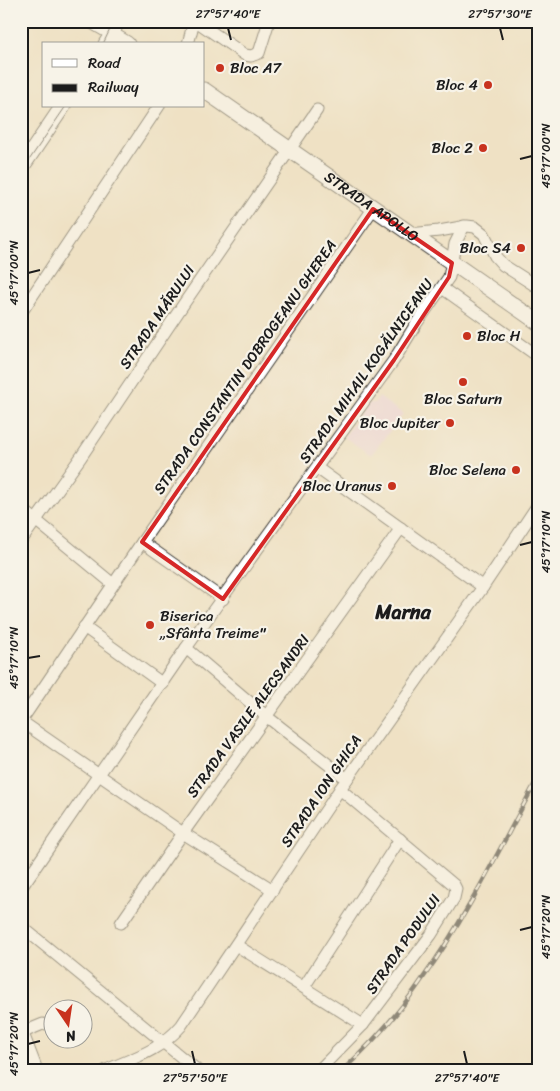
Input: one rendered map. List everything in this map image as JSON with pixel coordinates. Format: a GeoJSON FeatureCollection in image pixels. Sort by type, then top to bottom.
{"type":"FeatureCollection","features":[{"type":"Feature","properties":{"kind":"main road"},"geometry":{"type":"LineString","coordinates":[[111,33],[125,42]]}},
{"type":"Feature","properties":{"kind":"main road","name":"STRADA APOLLO"},"geometry":{"type":"LineString","coordinates":[[205,91],[539,323]]}},
{"type":"Feature","properties":{"kind":"main road"},"geometry":{"type":"LineString","coordinates":[[21,168],[62,108]]}},
{"type":"Feature","properties":{"kind":"street"},"geometry":{"type":"LineString","coordinates":[[88,21],[111,33]]}},
{"type":"Feature","properties":{"kind":"street"},"geometry":{"type":"LineString","coordinates":[[189,42],[195,21],[245,55],[252,56],[259,53],[269,21]]}},
{"type":"Feature","properties":{"kind":"street"},"geometry":{"type":"LineString","coordinates":[[21,313],[158,108]]}},
{"type":"Feature","properties":{"kind":"street","name":"STRADA MĂRULUI"},"geometry":{"type":"LineString","coordinates":[[21,541],[317,110]]}},
{"type":"Feature","properties":{"kind":"street","name":"STRADA CONSTANTIN DOBROGEANU GHEREA"},"geometry":{"type":"LineString","coordinates":[[84,627],[373,209]]}},
{"type":"Feature","properties":{"kind":"street"},"geometry":{"type":"LineString","coordinates":[[410,234],[471,225],[482,231],[495,256],[503,265],[539,288]]}},
{"type":"Feature","properties":{"kind":"street","name":"STRADA MIHAIL KOGĂLNICEANU"},"geometry":{"type":"LineString","coordinates":[[163,684],[186,648],[394,360],[416,324],[442,288],[451,274],[455,244],[464,226]]}},
{"type":"Feature","properties":{"kind":"street"},"geometry":{"type":"LineString","coordinates":[[442,288],[539,357]]}},
{"type":"Feature","properties":{"kind":"street"},"geometry":{"type":"LineString","coordinates":[[317,468],[483,587]]}},
{"type":"Feature","properties":{"kind":"street","name":"STRADA ION GHICA"},"geometry":{"type":"LineString","coordinates":[[106,1070],[156,1049],[164,1044],[181,1026],[343,784],[483,587],[539,503]]}},
{"type":"Feature","properties":{"kind":"street"},"geometry":{"type":"LineString","coordinates":[[21,508],[113,584]]}},
{"type":"Feature","properties":{"kind":"street","name":"STRADA VASILE ALECSANDRI"},"geometry":{"type":"LineString","coordinates":[[121,923],[401,528]]}},
{"type":"Feature","properties":{"kind":"street"},"geometry":{"type":"LineString","coordinates":[[142,542],[223,599]]}},
{"type":"Feature","properties":{"kind":"street"},"geometry":{"type":"LineString","coordinates":[[21,888],[100,774],[163,684],[84,627],[21,721],[100,774],[183,833],[273,890]]}},
{"type":"Feature","properties":{"kind":"street","name":"STRADA PODULUI"},"geometry":{"type":"LineString","coordinates":[[186,648],[343,784],[400,839],[454,885],[456,894],[432,935],[363,1025],[319,1070]]}},
{"type":"Feature","properties":{"kind":"street"},"geometry":{"type":"LineString","coordinates":[[304,987],[400,839]]}},
{"type":"Feature","properties":{"kind":"street"},"geometry":{"type":"LineString","coordinates":[[21,926],[197,1070]]}},
{"type":"Feature","properties":{"kind":"street"},"geometry":{"type":"LineString","coordinates":[[236,946],[363,1025]]}},
{"type":"Feature","properties":{"kind":"street"},"geometry":{"type":"LineString","coordinates":[[37,1070],[24,1036],[26,1031],[42,1024]]}},
{"type":"Feature","properties":{"kind":"highlighted area"},"geometry":{"type":"Polygon","coordinates":[[[373,209],[452,263],[449,277],[394,360],[223,599],[142,542],[373,209]]]}},
{"type":"Feature","properties":{"kind":"shaded area"},"geometry":{"type":"Polygon","coordinates":[[[379,397],[403,414],[371,455],[344,437],[368,403],[375,403],[379,397]]]}},
{"type":"Feature","properties":{"kind":"tram line"},"geometry":{"type":"LineString","coordinates":[[104,42],[114,21]]}},
{"type":"Feature","properties":{"kind":"tram line"},"geometry":{"type":"LineString","coordinates":[[21,172],[65,108]]}},
{"type":"Feature","properties":{"kind":"railway"},"geometry":{"type":"LineString","coordinates":[[343,1070],[395,1015],[439,954],[484,879],[539,776]]}},
{"type":"Feature","properties":{"kind":"place","name":"Bloc A7"},"geometry":{"type":"Point","coordinates":[220,68]}},
{"type":"Feature","properties":{"kind":"place","name":"Bloc 4"},"geometry":{"type":"Point","coordinates":[488,85]}},
{"type":"Feature","properties":{"kind":"place","name":"Bloc 2"},"geometry":{"type":"Point","coordinates":[483,148]}},
{"type":"Feature","properties":{"kind":"place","name":"Bloc S4"},"geometry":{"type":"Point","coordinates":[521,248]}},
{"type":"Feature","properties":{"kind":"place","name":"Bloc H"},"geometry":{"type":"Point","coordinates":[467,336]}},
{"type":"Feature","properties":{"kind":"place","name":"Bloc Saturn"},"geometry":{"type":"Point","coordinates":[463,382]}},
{"type":"Feature","properties":{"kind":"place","name":"Bloc Jupiter"},"geometry":{"type":"Point","coordinates":[450,423]}},
{"type":"Feature","properties":{"kind":"place","name":"Bloc Selena"},"geometry":{"type":"Point","coordinates":[516,470]}},
{"type":"Feature","properties":{"kind":"place","name":"Bloc Uranus"},"geometry":{"type":"Point","coordinates":[392,486]}},
{"type":"Feature","properties":{"kind":"place","name":"Biserica „Sfânta Treime\""},"geometry":{"type":"Point","coordinates":[150,625]}},
{"type":"Feature","properties":{"kind":"district","name":"Marna"},"geometry":{"type":"Point","coordinates":[403,612]}}]}
